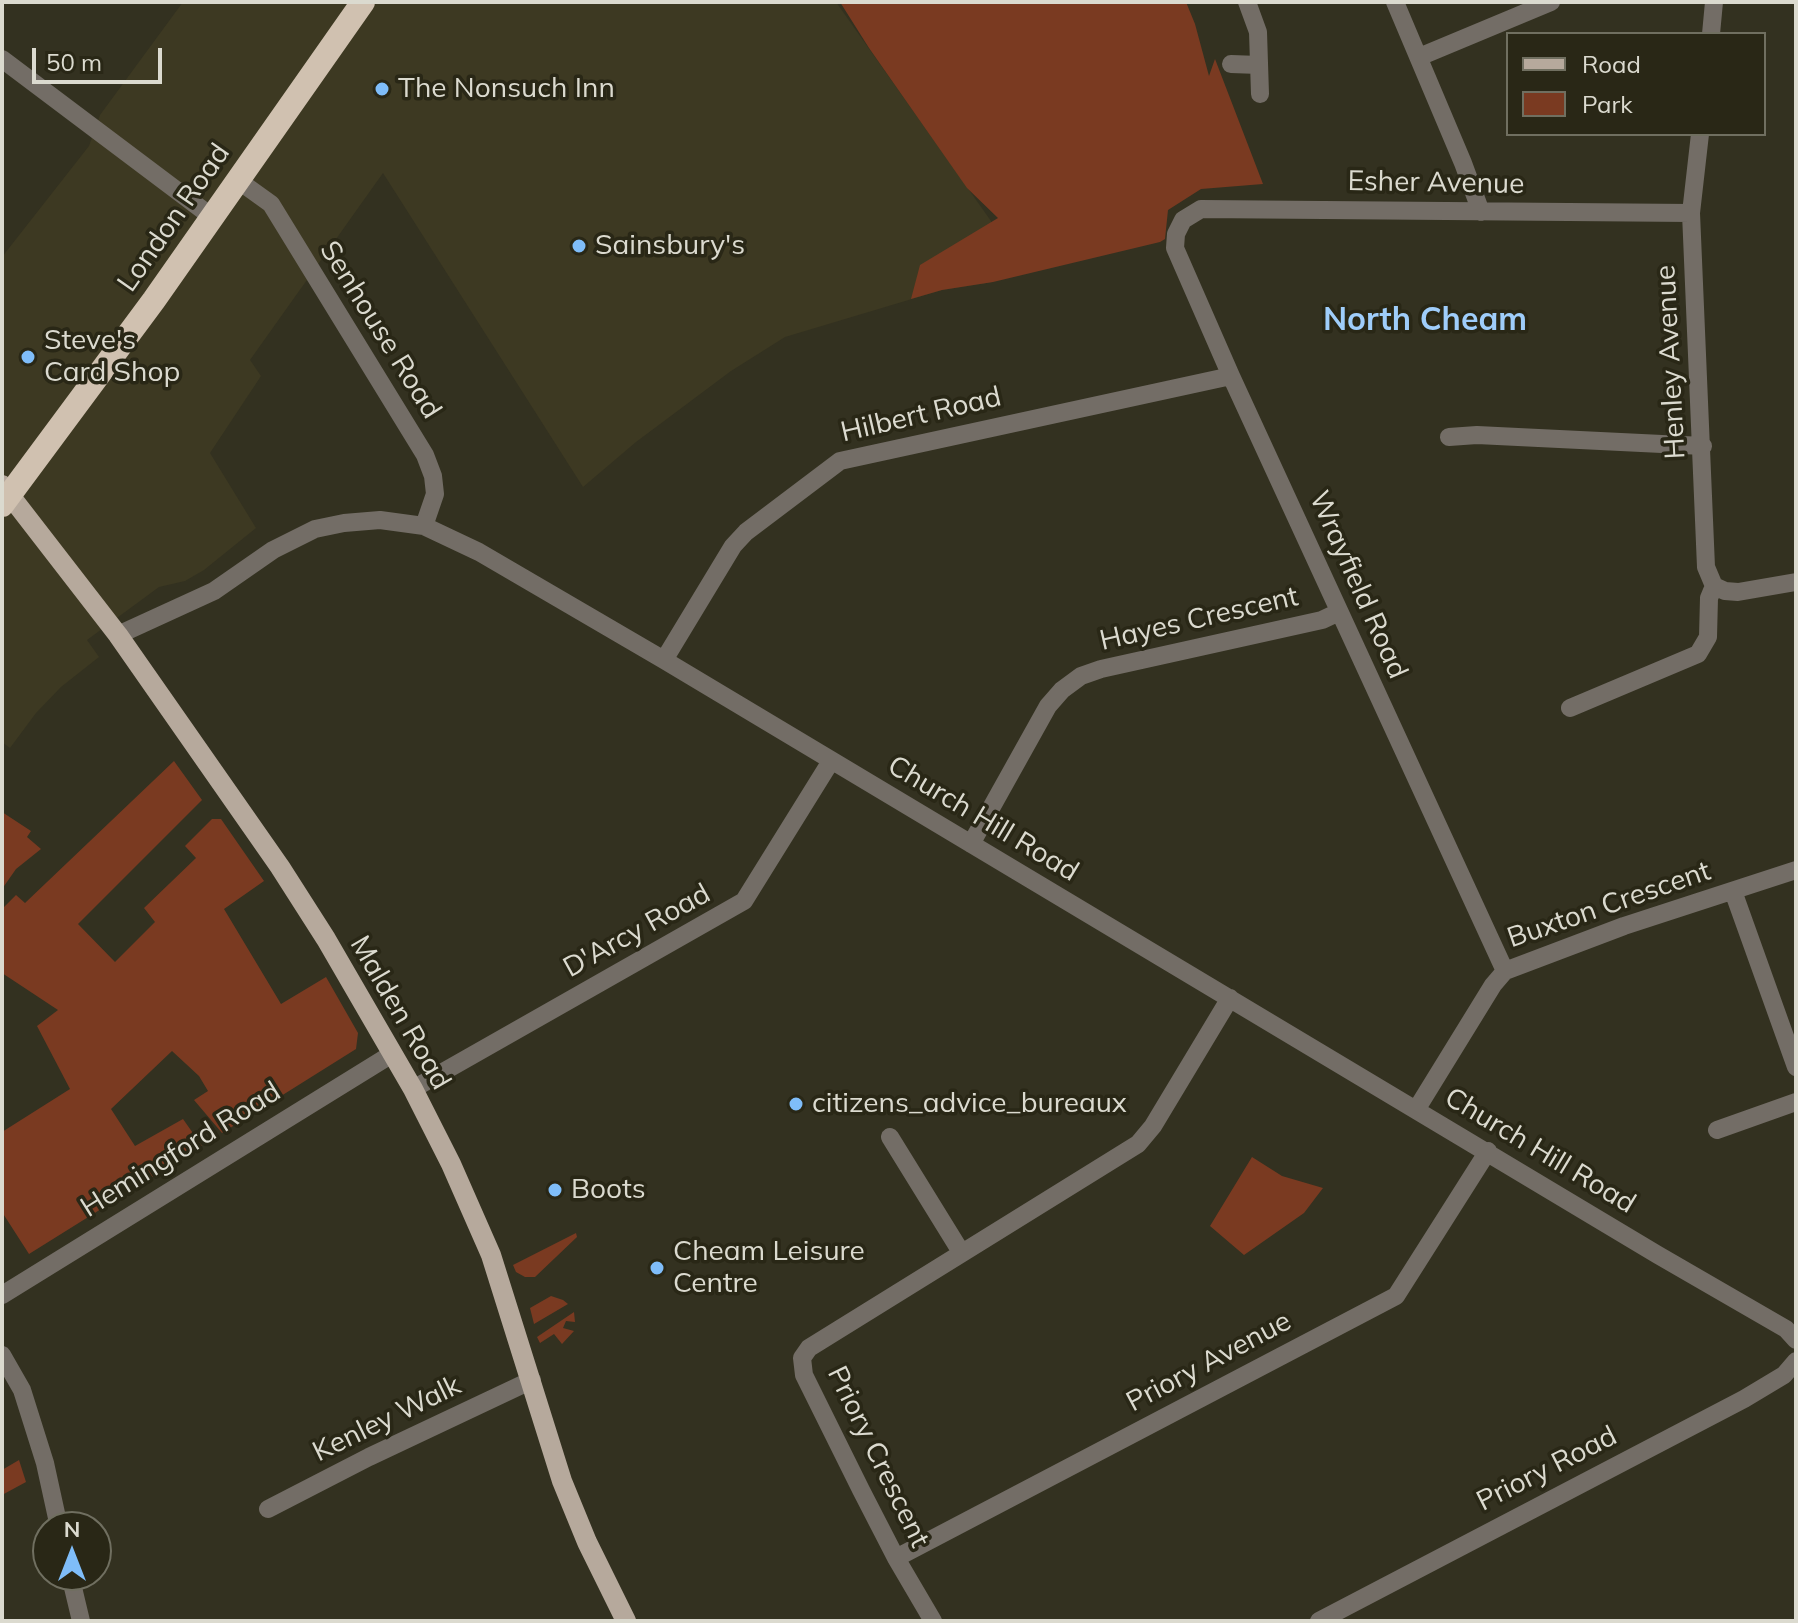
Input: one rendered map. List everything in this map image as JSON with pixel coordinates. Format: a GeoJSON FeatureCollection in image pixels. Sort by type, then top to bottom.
{"type":"FeatureCollection","features":[{"type":"Feature","properties":{"kind":"highway","name":"London Road"},"geometry":{"type":"LineString","coordinates":[[5,494],[154,300],[363,2]]}},
{"type":"Feature","properties":{"kind":"main road","name":"Malden Road"},"geometry":{"type":"LineString","coordinates":[[5,494],[118,635],[280,867],[326,939],[413,1089],[451,1164],[491,1255],[562,1481],[620,1619]]}},
{"type":"Feature","properties":{"kind":"street"},"geometry":{"type":"LineString","coordinates":[[1247,2],[1258,32],[1260,94]]}},
{"type":"Feature","properties":{"kind":"street"},"geometry":{"type":"LineString","coordinates":[[1395,2],[1481,212]]}},
{"type":"Feature","properties":{"kind":"street"},"geometry":{"type":"LineString","coordinates":[[1419,57],[1551,2]]}},
{"type":"Feature","properties":{"kind":"street"},"geometry":{"type":"LineString","coordinates":[[1711,32],[1714,2]]}},
{"type":"Feature","properties":{"kind":"street"},"geometry":{"type":"LineString","coordinates":[[2,59],[212,217]]}},
{"type":"Feature","properties":{"kind":"street"},"geometry":{"type":"LineString","coordinates":[[1231,64],[1259,65]]}},
{"type":"Feature","properties":{"kind":"street","name":"Henley Avenue"},"geometry":{"type":"LineString","coordinates":[[1700,136],[1691,213],[1706,567],[1714,586]]}},
{"type":"Feature","properties":{"kind":"street","name":"Senhouse Road"},"geometry":{"type":"LineString","coordinates":[[239,181],[271,204],[425,455],[433,476],[435,494],[424,526]]}},
{"type":"Feature","properties":{"kind":"street","name":"Esher Avenue"},"geometry":{"type":"LineString","coordinates":[[1183,220],[1201,209],[1691,213]]}},
{"type":"Feature","properties":{"kind":"street","name":"Wrayfield Road"},"geometry":{"type":"LineString","coordinates":[[1183,220],[1176,234],[1175,248],[1505,971]]}},
{"type":"Feature","properties":{"kind":"street","name":"Hilbert Road"},"geometry":{"type":"LineString","coordinates":[[664,660],[733,546],[746,532],[840,461],[1231,376]]}},
{"type":"Feature","properties":{"kind":"street"},"geometry":{"type":"LineString","coordinates":[[1449,437],[1477,435],[1703,446]]}},
{"type":"Feature","properties":{"kind":"street","name":"Church Hill Road"},"geometry":{"type":"LineString","coordinates":[[118,635],[214,591],[273,550],[315,529],[380,520],[424,526],[479,552],[664,660],[1786,1329],[1796,1340]]}},
{"type":"Feature","properties":{"kind":"street"},"geometry":{"type":"LineString","coordinates":[[1570,708],[1698,654],[1708,637],[1709,598],[1714,586],[1738,592],[1796,582]]}},
{"type":"Feature","properties":{"kind":"street","name":"Hayes Crescent"},"geometry":{"type":"LineString","coordinates":[[971,844],[1048,706],[1062,690],[1081,676],[1322,620],[1339,612]]}},
{"type":"Feature","properties":{"kind":"street","name":"D'Arcy Road"},"geometry":{"type":"LineString","coordinates":[[413,1089],[744,901],[831,761]]}},
{"type":"Feature","properties":{"kind":"street","name":"Buxton Crescent"},"geometry":{"type":"LineString","coordinates":[[1416,1110],[1493,985],[1505,971],[1624,926],[1796,870]]}},
{"type":"Feature","properties":{"kind":"street"},"geometry":{"type":"LineString","coordinates":[[1733,891],[1796,1067]]}},
{"type":"Feature","properties":{"kind":"street","name":"Priory Crescent"},"geometry":{"type":"LineString","coordinates":[[933,1621],[896,1558],[804,1375],[802,1358],[809,1348],[1138,1144],[1153,1126],[1230,998]]}},
{"type":"Feature","properties":{"kind":"street","name":"Hemingford Road"},"geometry":{"type":"LineString","coordinates":[[2,1295],[392,1054]]}},
{"type":"Feature","properties":{"kind":"street"},"geometry":{"type":"LineString","coordinates":[[1717,1130],[1796,1102]]}},
{"type":"Feature","properties":{"kind":"street"},"geometry":{"type":"LineString","coordinates":[[890,1137],[961,1252]]}},
{"type":"Feature","properties":{"kind":"street","name":"Priory Avenue"},"geometry":{"type":"LineString","coordinates":[[896,1558],[1396,1296],[1488,1151]]}},
{"type":"Feature","properties":{"kind":"street"},"geometry":{"type":"LineString","coordinates":[[2,1355],[22,1390],[45,1463],[56,1511]]}},
{"type":"Feature","properties":{"kind":"street","name":"Priory Road"},"geometry":{"type":"LineString","coordinates":[[1319,1621],[1716,1415],[1784,1375],[1796,1361]]}},
{"type":"Feature","properties":{"kind":"street","name":"Kenley Walk"},"geometry":{"type":"LineString","coordinates":[[268,1509],[532,1380]]}},
{"type":"Feature","properties":{"kind":"street"},"geometry":{"type":"LineString","coordinates":[[74,1591],[81,1621]]}},
{"type":"Feature","properties":{"kind":"shaded area"},"geometry":{"type":"Polygon","coordinates":[[[183,2],[836,2],[991,221],[993,282],[942,290],[785,337],[731,371],[636,442],[583,487],[383,173],[250,360],[261,376],[210,453],[256,528],[204,570],[185,581],[159,587],[87,640],[99,657],[61,687],[36,713],[10,748],[2,742],[2,257],[89,146],[100,115],[183,2]]]}},
{"type":"Feature","properties":{"kind":"green space"},"geometry":{"type":"Polygon","coordinates":[[[840,2],[1186,2],[1209,76],[1215,59],[1263,184],[1201,189],[1168,210],[1165,239],[1160,242],[911,299],[920,265],[998,218],[967,188],[840,2]]]}},
{"type":"Feature","properties":{"kind":"green space"},"geometry":{"type":"Polygon","coordinates":[[[174,761],[202,800],[78,924],[115,962],[155,922],[144,908],[196,858],[185,846],[212,819],[221,819],[264,881],[224,909],[281,1004],[326,977],[358,1033],[356,1049],[222,1133],[194,1100],[208,1091],[199,1076],[172,1051],[111,1109],[135,1146],[183,1119],[202,1146],[29,1254],[2,1212],[2,1132],[70,1089],[37,1026],[58,1010],[2,973],[2,909],[16,895],[25,903],[174,761]]]}},
{"type":"Feature","properties":{"kind":"green space"},"geometry":{"type":"Polygon","coordinates":[[[2,812],[31,831],[27,837],[41,849],[16,869],[2,889],[2,812]]]}},
{"type":"Feature","properties":{"kind":"green space"},"geometry":{"type":"Polygon","coordinates":[[[1252,1157],[1282,1176],[1323,1188],[1304,1213],[1244,1255],[1210,1226],[1252,1157]]]}},
{"type":"Feature","properties":{"kind":"green space"},"geometry":{"type":"Polygon","coordinates":[[[576,1233],[577,1237],[535,1277],[525,1277],[516,1272],[513,1265],[576,1233]]]}},
{"type":"Feature","properties":{"kind":"green space"},"geometry":{"type":"Polygon","coordinates":[[[551,1296],[568,1304],[534,1324],[530,1308],[551,1296]]]}},
{"type":"Feature","properties":{"kind":"green space"},"geometry":{"type":"Polygon","coordinates":[[[574,1312],[575,1322],[566,1321],[563,1328],[574,1331],[562,1344],[554,1334],[540,1343],[537,1337],[574,1312]]]}},
{"type":"Feature","properties":{"kind":"green space"},"geometry":{"type":"Polygon","coordinates":[[[19,1460],[26,1482],[2,1495],[2,1470],[19,1460]]]}},
{"type":"Feature","properties":{"kind":"place","name":"The Nonsuch Inn"},"geometry":{"type":"Point","coordinates":[382,89]}},
{"type":"Feature","properties":{"kind":"place","name":"Sainsbury's"},"geometry":{"type":"Point","coordinates":[579,246]}},
{"type":"Feature","properties":{"kind":"place","name":"Steve's Card Shop"},"geometry":{"type":"Point","coordinates":[28,357]}},
{"type":"Feature","properties":{"kind":"place","name":"citizens_advice_bureaux"},"geometry":{"type":"Point","coordinates":[796,1104]}},
{"type":"Feature","properties":{"kind":"place","name":"Boots"},"geometry":{"type":"Point","coordinates":[555,1190]}},
{"type":"Feature","properties":{"kind":"place","name":"Cheam Leisure Centre"},"geometry":{"type":"Point","coordinates":[657,1268]}},
{"type":"Feature","properties":{"kind":"district","name":"North Cheam"},"geometry":{"type":"Point","coordinates":[1425,320]}}]}
